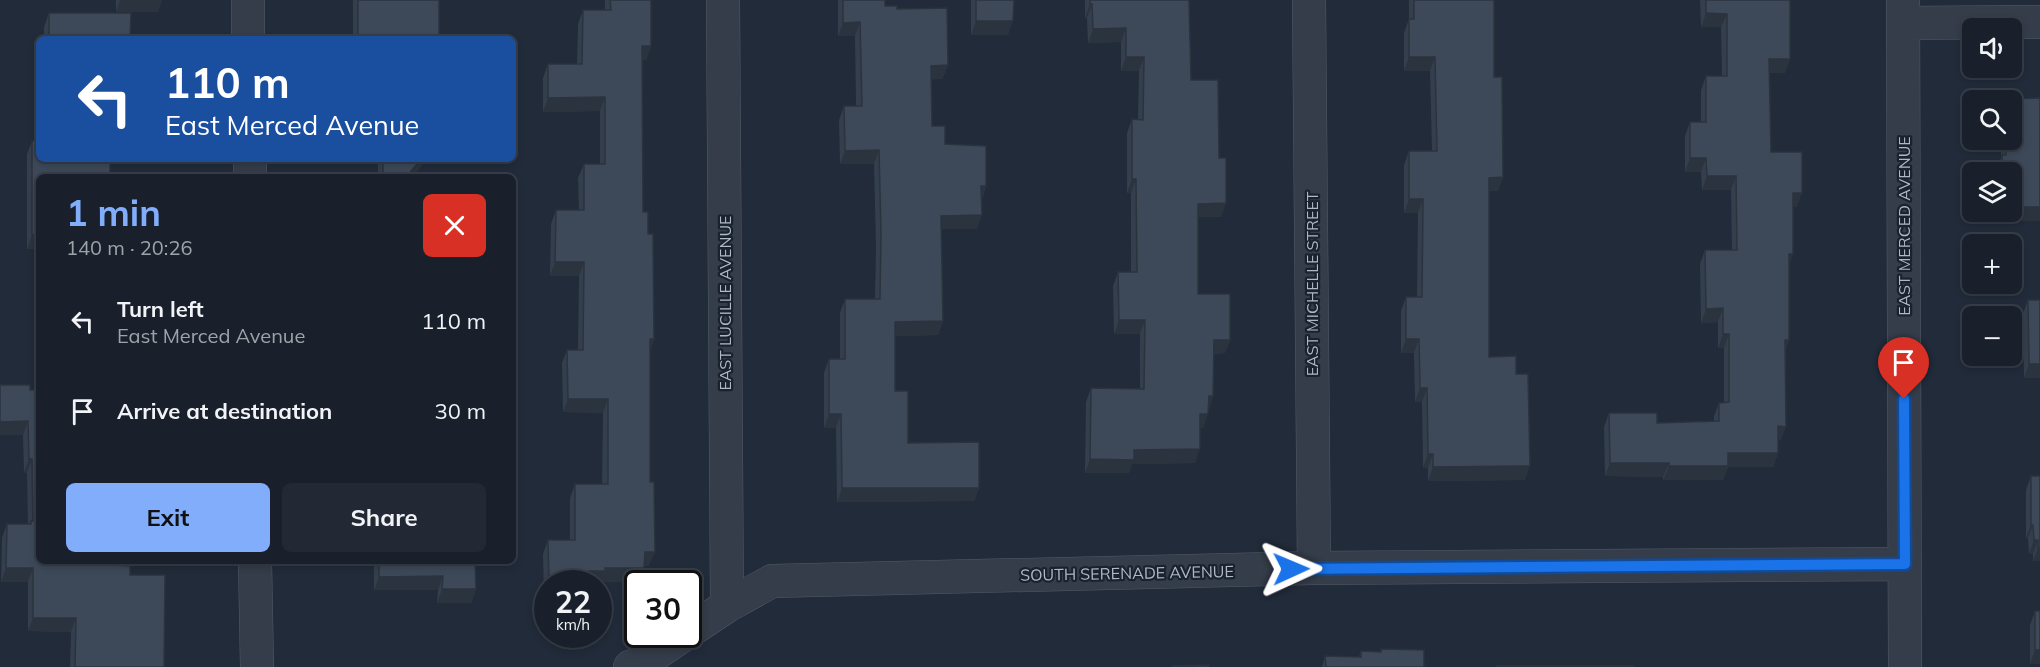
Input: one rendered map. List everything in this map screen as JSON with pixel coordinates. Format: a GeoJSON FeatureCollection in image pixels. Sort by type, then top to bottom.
{"type":"FeatureCollection","features":[{"type":"Feature","properties":{"kind":"street"},"geometry":{"type":"LineString","coordinates":[[248,0],[248,36]]}},
{"type":"Feature","properties":{"kind":"street","name":"EAST LUCILLE AVENUE"},"geometry":{"type":"LineString","coordinates":[[723,0],[727,606]]}},
{"type":"Feature","properties":{"kind":"street","name":"EAST MICHELLE STREET"},"geometry":{"type":"LineString","coordinates":[[1309,0],[1314,568]]}},
{"type":"Feature","properties":{"kind":"street"},"geometry":{"type":"LineString","coordinates":[[1903,12],[2040,22]]}},
{"type":"Feature","properties":{"kind":"street","name":"EAST MERCED AVENUE"},"geometry":{"type":"LineString","coordinates":[[1903,12],[1905,667]]}},
{"type":"Feature","properties":{"kind":"street"},"geometry":{"type":"LineString","coordinates":[[255,564],[257,667]]}},
{"type":"Feature","properties":{"kind":"street","name":"SOUTH SERENADE AVENUE"},"geometry":{"type":"LineString","coordinates":[[702,623],[772,581],[1314,568],[1905,564]]}},
{"type":"Feature","properties":{"kind":"street"},"geometry":{"type":"LineString","coordinates":[[630,667],[642,663],[664,648]]}},
{"type":"Feature","properties":{"kind":"building"},"geometry":{"type":"Polygon","coordinates":[[[358,0],[439,0],[439,36],[358,36],[358,0]]]}},
{"type":"Feature","properties":{"kind":"building"},"geometry":{"type":"Polygon","coordinates":[[[610,0],[651,0],[651,46],[642,46],[643,212],[648,212],[648,234],[653,234],[654,339],[650,339],[650,482],[654,482],[655,552],[645,552],[644,568],[549,570],[548,540],[575,540],[575,484],[608,484],[608,399],[568,399],[567,350],[583,350],[584,262],[555,262],[556,210],[584,210],[584,164],[605,164],[605,97],[548,98],[548,64],[582,64],[583,10],[611,10],[610,0]]]}},
{"type":"Feature","properties":{"kind":"building"},"geometry":{"type":"Polygon","coordinates":[[[843,0],[885,0],[885,6],[897,6],[897,9],[947,8],[948,65],[931,66],[932,126],[945,126],[945,144],[986,146],[986,186],[981,186],[982,215],[941,216],[943,321],[895,322],[895,391],[908,391],[908,443],[979,442],[979,488],[842,488],[841,414],[829,414],[829,359],[845,359],[845,299],[880,299],[881,233],[879,150],[845,151],[844,106],[862,106],[860,22],[843,23],[843,0]]]}},
{"type":"Feature","properties":{"kind":"building"},"geometry":{"type":"Polygon","coordinates":[[[976,0],[1014,0],[1013,21],[976,21],[976,0]]]}},
{"type":"Feature","properties":{"kind":"building"},"geometry":{"type":"Polygon","coordinates":[[[1090,0],[1189,0],[1191,80],[1218,80],[1219,158],[1226,158],[1226,203],[1198,204],[1198,294],[1230,294],[1230,340],[1214,340],[1213,396],[1209,396],[1208,414],[1200,414],[1200,449],[1134,450],[1134,460],[1090,459],[1091,388],[1144,389],[1145,320],[1119,320],[1118,272],[1137,272],[1136,179],[1132,179],[1132,119],[1143,120],[1144,57],[1126,57],[1126,28],[1093,29],[1090,0]]]}},
{"type":"Feature","properties":{"kind":"building"},"geometry":{"type":"Polygon","coordinates":[[[1414,0],[1494,0],[1494,77],[1502,77],[1503,177],[1489,178],[1489,357],[1516,356],[1516,374],[1528,374],[1530,466],[1433,467],[1433,454],[1428,454],[1427,388],[1420,388],[1419,339],[1406,339],[1406,297],[1422,297],[1423,199],[1409,199],[1409,151],[1437,151],[1435,57],[1409,57],[1409,19],[1414,19],[1414,0]]]}},
{"type":"Feature","properties":{"kind":"building"},"geometry":{"type":"Polygon","coordinates":[[[1706,0],[1790,0],[1790,59],[1769,59],[1771,152],[1802,152],[1802,193],[1793,193],[1793,254],[1789,254],[1789,340],[1785,340],[1786,427],[1778,426],[1778,453],[1728,453],[1728,466],[1610,463],[1609,413],[1657,413],[1657,423],[1719,421],[1719,403],[1729,402],[1729,334],[1723,334],[1723,308],[1706,309],[1705,250],[1737,250],[1736,176],[1707,176],[1706,158],[1690,158],[1690,122],[1706,122],[1706,76],[1727,76],[1727,14],[1706,13],[1706,0]]]}},
{"type":"Feature","properties":{"kind":"building"},"geometry":{"type":"Polygon","coordinates":[[[49,13],[131,13],[130,36],[49,36],[49,13]]]}},
{"type":"Feature","properties":{"kind":"building"},"geometry":{"type":"Polygon","coordinates":[[[2040,98],[2040,207],[2022,207],[2022,162],[2002,162],[2002,155],[2006,155],[2006,150],[2022,150],[2022,99],[2040,98]]]}},
{"type":"Feature","properties":{"kind":"building"},"geometry":{"type":"Polygon","coordinates":[[[32,141],[36,141],[36,162],[110,162],[110,174],[36,174],[36,235],[32,235],[32,141]]]}},
{"type":"Feature","properties":{"kind":"building"},"geometry":{"type":"Polygon","coordinates":[[[383,162],[419,162],[409,174],[383,174],[383,162]]]}},
{"type":"Feature","properties":{"kind":"building"},"geometry":{"type":"Polygon","coordinates":[[[2028,300],[2040,300],[2040,364],[2029,364],[2028,300]]]}},
{"type":"Feature","properties":{"kind":"building"},"geometry":{"type":"Polygon","coordinates":[[[0,385],[30,385],[30,390],[36,390],[36,564],[112,564],[130,566],[130,575],[165,575],[164,667],[75,667],[76,618],[33,618],[33,568],[6,568],[7,524],[31,524],[33,521],[32,459],[29,459],[28,421],[0,422],[0,385]]]}},
{"type":"Feature","properties":{"kind":"building"},"geometry":{"type":"Polygon","coordinates":[[[2031,476],[2040,476],[2040,548],[2038,548],[2038,540],[2034,540],[2033,525],[2031,525],[2031,476]]]}},
{"type":"Feature","properties":{"kind":"building"},"geometry":{"type":"Polygon","coordinates":[[[379,564],[475,564],[476,589],[442,589],[443,576],[379,577],[379,564]]]}},
{"type":"Feature","properties":{"kind":"building"},"geometry":{"type":"Polygon","coordinates":[[[2035,611],[2040,611],[2040,650],[2035,650],[2035,611]]]}},
{"type":"Feature","properties":{"kind":"building"},"geometry":{"type":"Polygon","coordinates":[[[1381,649],[1424,650],[1424,667],[1326,667],[1325,656],[1361,657],[1361,651],[1381,652],[1381,649]]]}},
{"type":"Feature","properties":{"kind":"building"},"geometry":{"type":"Polygon","coordinates":[[[1209,665],[1209,667],[1173,667],[1173,666],[1209,665]]]}},
{"type":"Feature","properties":{"kind":"building"},"geometry":{"type":"Polygon","coordinates":[[[1634,666],[1634,667],[1497,667],[1634,666]]]}},
{"type":"Feature","properties":{"kind":"route"},"geometry":{"type":"LineString","coordinates":[[1291,569],[1905,564],[1904,399]]}}]}
